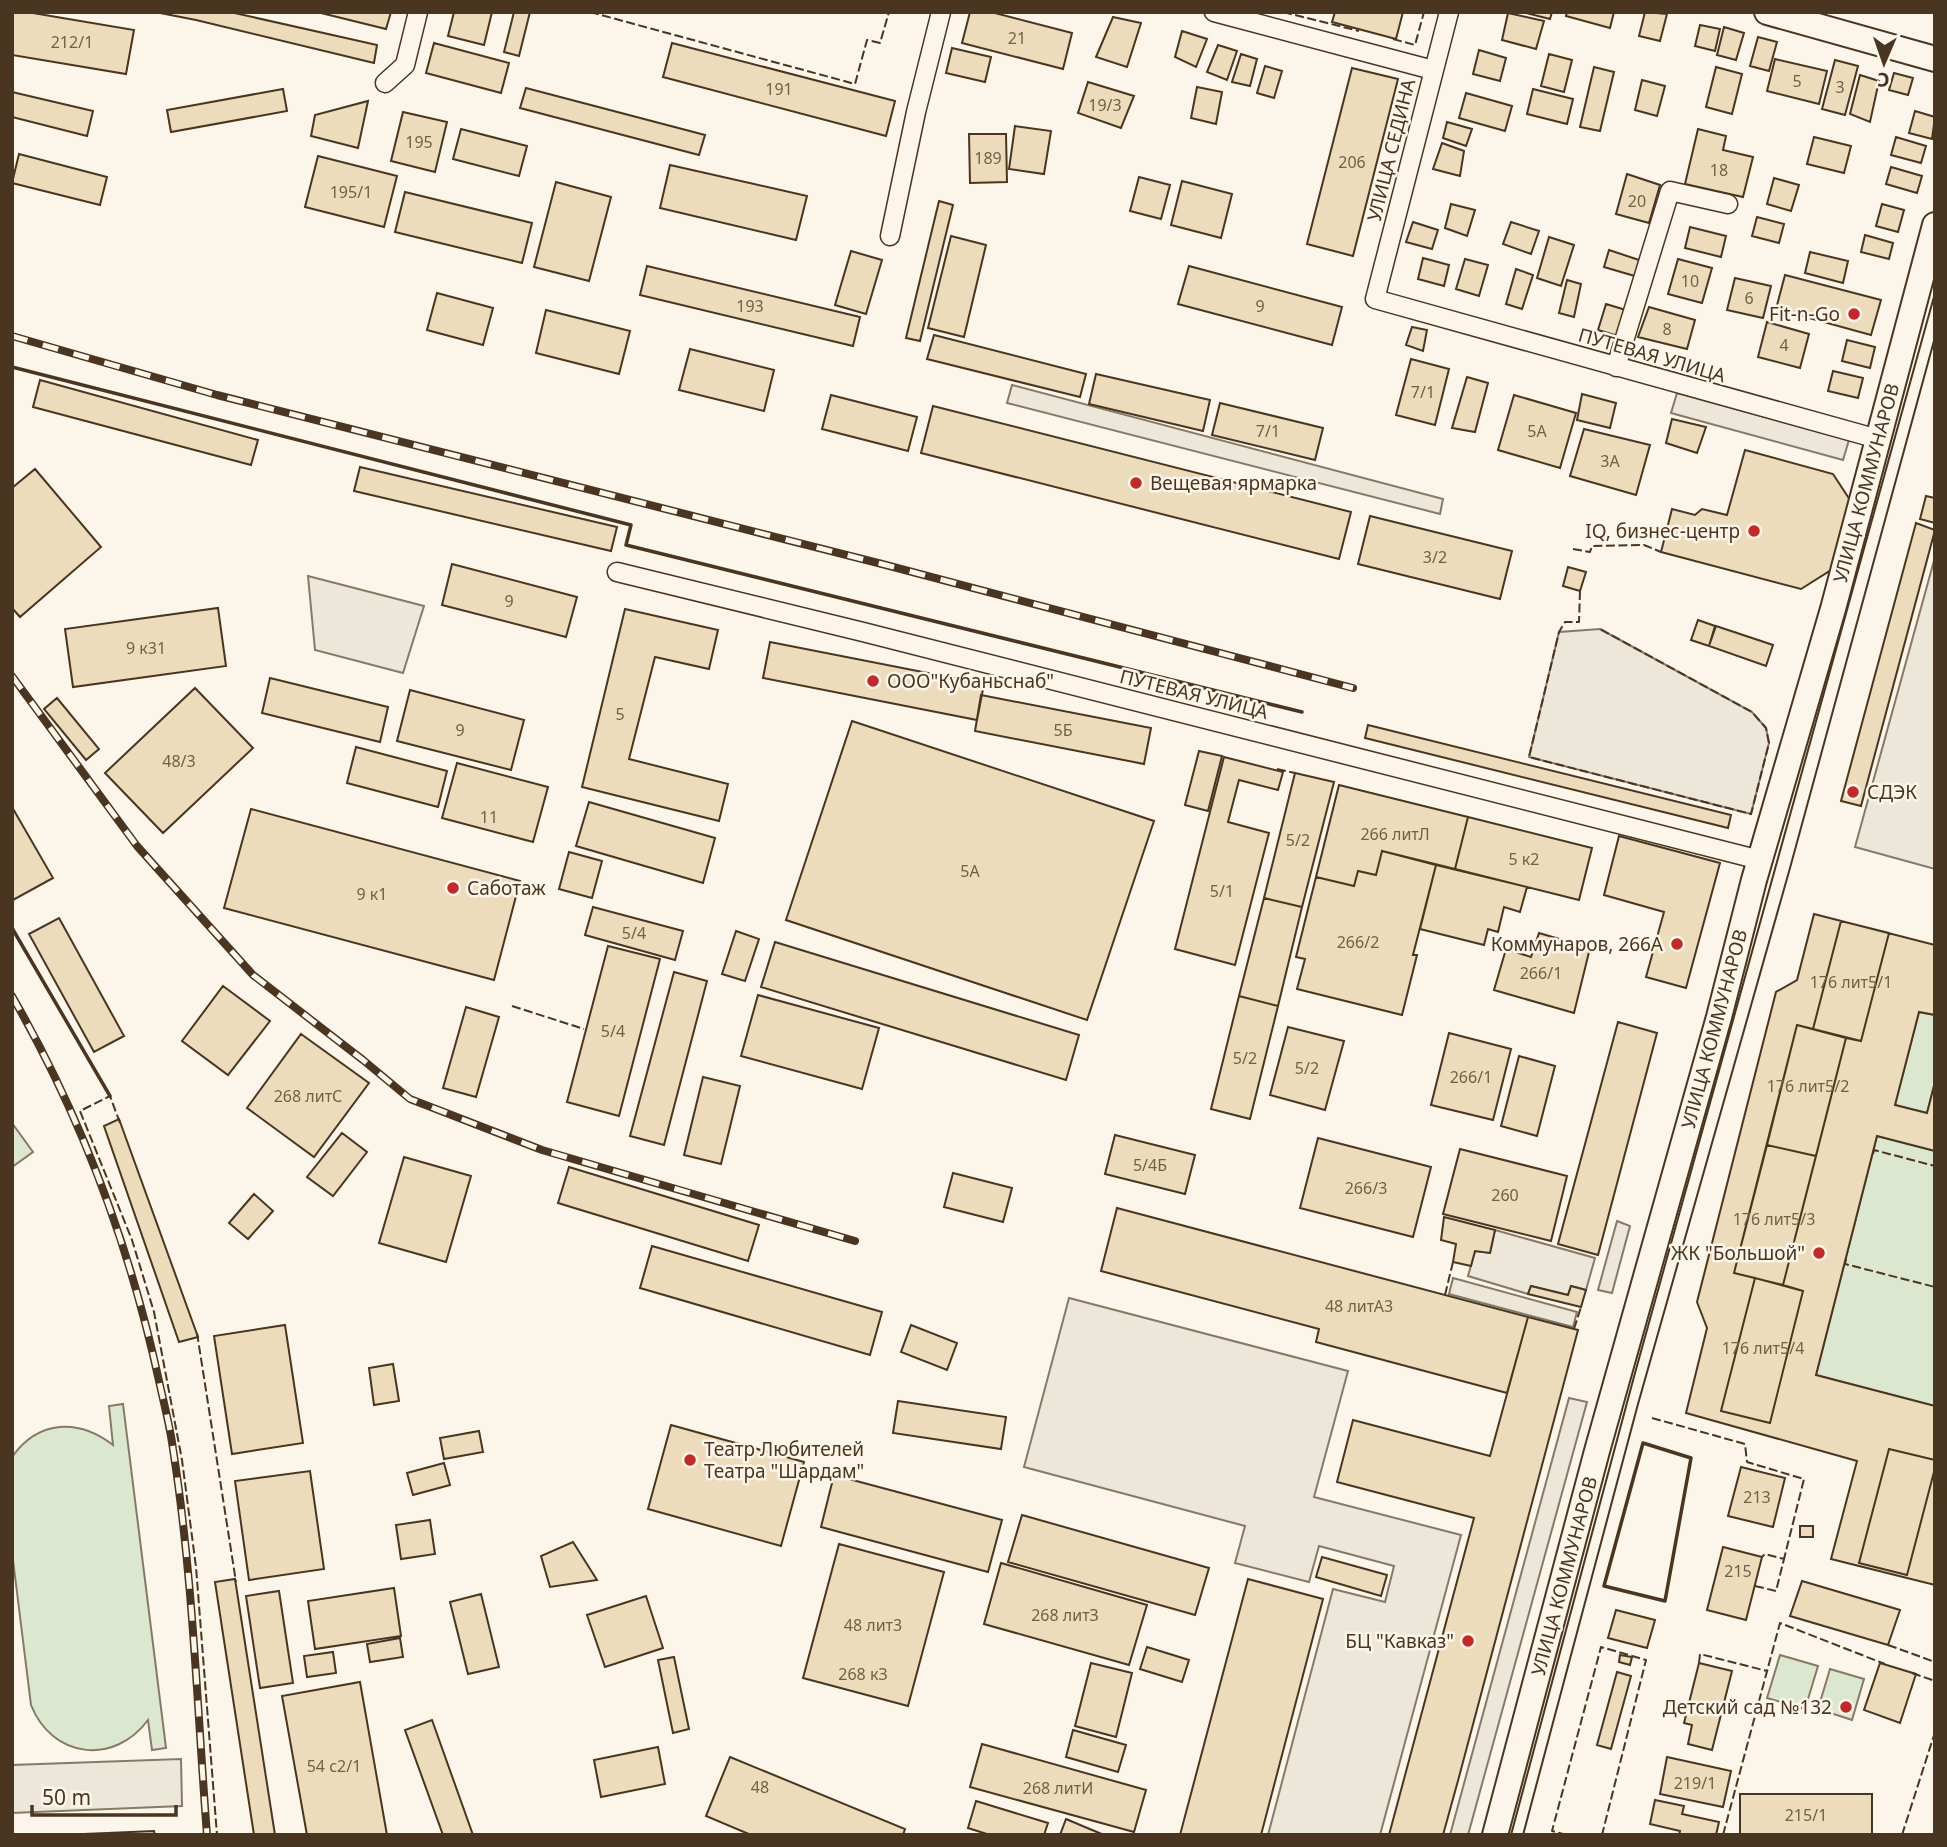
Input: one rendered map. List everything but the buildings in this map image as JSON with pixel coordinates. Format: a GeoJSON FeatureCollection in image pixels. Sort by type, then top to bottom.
{"type":"FeatureCollection","features":[{"type":"Feature","properties":{"kind":"main road"},"geometry":{"type":"LineString","coordinates":[[1766,12],[1935,59]]}},
{"type":"Feature","properties":{"kind":"main road","name":"УЛИЦА КОММУНАРОВ"},"geometry":{"type":"LineString","coordinates":[[1496,1835],[1597,1451],[1719,1017],[1760,860],[1833,608],[1935,225]]}},
{"type":"Feature","properties":{"kind":"street"},"geometry":{"type":"LineString","coordinates":[[385,83],[405,65],[418,12]]}},
{"type":"Feature","properties":{"kind":"street"},"geometry":{"type":"LineString","coordinates":[[890,236],[916,112],[941,12]]}},
{"type":"Feature","properties":{"kind":"street"},"geometry":{"type":"LineString","coordinates":[[1214,12],[1433,70]]}},
{"type":"Feature","properties":{"kind":"street","name":"УЛИЦА СЕДИНА"},"geometry":{"type":"LineString","coordinates":[[1375,299],[1449,12]]}},
{"type":"Feature","properties":{"kind":"street"},"geometry":{"type":"LineString","coordinates":[[1616,367],[1670,191],[1728,204]]}},
{"type":"Feature","properties":{"kind":"street","name":"ПУТЕВАЯ УЛИЦА"},"geometry":{"type":"LineString","coordinates":[[1375,299],[1878,439]]}},
{"type":"Feature","properties":{"kind":"street","name":"ПУТЕВАЯ УЛИЦА"},"geometry":{"type":"LineString","coordinates":[[617,572],[1760,860]]}},
{"type":"Feature","properties":{"kind":"green space"},"geometry":{"type":"Polygon","coordinates":[[[1919,1012],[1935,1015],[1935,1082],[1927,1113],[1895,1105],[1919,1012]]]}},
{"type":"Feature","properties":{"kind":"green space"},"geometry":{"type":"Polygon","coordinates":[[[12,1123],[33,1152],[12,1167],[12,1123]]]}},
{"type":"Feature","properties":{"kind":"green space"},"geometry":{"type":"Polygon","coordinates":[[[1877,1136],[1935,1151],[1935,1406],[1816,1375],[1877,1136]]]}},
{"type":"Feature","properties":{"kind":"green space"},"geometry":{"type":"Polygon","coordinates":[[[123,1404],[166,1748],[152,1750],[148,1720],[134,1735],[118,1745],[85,1750],[68,1745],[53,1736],[41,1723],[31,1705],[12,1552],[12,1457],[34,1435],[60,1427],[87,1431],[113,1445],[109,1406],[123,1404]]]}},
{"type":"Feature","properties":{"kind":"green space"},"geometry":{"type":"Polygon","coordinates":[[[1780,1655],[1818,1666],[1805,1709],[1767,1698],[1780,1655]]]}},
{"type":"Feature","properties":{"kind":"green space"},"geometry":{"type":"Polygon","coordinates":[[[1830,1669],[1864,1679],[1852,1720],[1818,1709],[1830,1669]]]}},
{"type":"Feature","properties":{"kind":"shaded area"},"geometry":{"type":"Polygon","coordinates":[[[1012,385],[1443,499],[1440,514],[1007,403],[1012,385]]]}},
{"type":"Feature","properties":{"kind":"shaded area"},"geometry":{"type":"Polygon","coordinates":[[[1677,393],[1849,440],[1843,460],[1671,413],[1677,393]]]}},
{"type":"Feature","properties":{"kind":"shaded area"},"geometry":{"type":"Polygon","coordinates":[[[1935,557],[1935,869],[1855,847],[1935,557]]]}},
{"type":"Feature","properties":{"kind":"shaded area"},"geometry":{"type":"Polygon","coordinates":[[[308,576],[424,606],[403,673],[315,650],[308,576]]]}},
{"type":"Feature","properties":{"kind":"shaded area"},"geometry":{"type":"Polygon","coordinates":[[[1600,629],[1752,712],[1766,728],[1769,743],[1751,814],[1529,757],[1559,632],[1600,629]]]}},
{"type":"Feature","properties":{"kind":"shaded area"},"geometry":{"type":"Polygon","coordinates":[[[1617,1221],[1630,1226],[1612,1293],[1598,1290],[1617,1221]]]}},
{"type":"Feature","properties":{"kind":"shaded area"},"geometry":{"type":"Polygon","coordinates":[[[1495,1230],[1595,1258],[1586,1290],[1571,1286],[1568,1295],[1531,1286],[1528,1294],[1468,1276],[1475,1251],[1490,1253],[1495,1230]]]}},
{"type":"Feature","properties":{"kind":"shaded area"},"geometry":{"type":"Polygon","coordinates":[[[1453,1278],[1577,1312],[1573,1327],[1449,1294],[1453,1278]]]}},
{"type":"Feature","properties":{"kind":"shaded area"},"geometry":{"type":"Polygon","coordinates":[[[1069,1298],[1348,1371],[1314,1497],[1461,1535],[1380,1835],[1268,1835],[1333,1589],[1385,1602],[1394,1566],[1319,1546],[1309,1582],[1235,1563],[1245,1526],[1024,1467],[1069,1298]]]}},
{"type":"Feature","properties":{"kind":"shaded area"},"geometry":{"type":"Polygon","coordinates":[[[1569,1398],[1587,1402],[1468,1835],[1450,1835],[1569,1398]]]}},
{"type":"Feature","properties":{"kind":"shaded area"},"geometry":{"type":"Polygon","coordinates":[[[181,1759],[182,1806],[12,1813],[12,1765],[181,1759]]]}},
{"type":"Feature","properties":{"kind":"tram line"},"geometry":{"type":"LineString","coordinates":[[1511,1835],[1635,1373],[1935,293]]}},
{"type":"Feature","properties":{"kind":"tram line"},"geometry":{"type":"LineString","coordinates":[[1523,1835],[1638,1404],[1790,868],[1935,337]]}},
{"type":"Feature","properties":{"kind":"railway"},"geometry":{"type":"LineString","coordinates":[[12,336],[217,395],[882,564],[1353,688]]}},
{"type":"Feature","properties":{"kind":"railway"},"geometry":{"type":"LineString","coordinates":[[12,676],[137,846],[253,975],[410,1099],[542,1150],[855,1241]]}},
{"type":"Feature","properties":{"kind":"railway"},"geometry":{"type":"LineString","coordinates":[[12,996],[60,1088],[100,1183],[134,1281],[159,1381],[172,1440],[180,1497],[194,1641],[207,1835]]}},
{"type":"Feature","properties":{"kind":"fence"},"geometry":{"type":"LineString","coordinates":[[590,12],[855,84],[867,40],[880,43],[889,12]]}},
{"type":"Feature","properties":{"kind":"fence"},"geometry":{"type":"LineString","coordinates":[[1283,12],[1359,31]]}},
{"type":"Feature","properties":{"kind":"fence"},"geometry":{"type":"LineString","coordinates":[[1393,39],[1415,45],[1424,12]]}},
{"type":"Feature","properties":{"kind":"fence"},"geometry":{"type":"LineString","coordinates":[[1573,549],[1590,552],[1592,546],[1644,545],[1661,552]]}},
{"type":"Feature","properties":{"kind":"fence"},"geometry":{"type":"LineString","coordinates":[[1580,591],[1579,622],[1565,622],[1559,632],[1529,757],[1751,814],[1769,743],[1766,728],[1752,712],[1600,629]]}},
{"type":"Feature","properties":{"kind":"fence"},"geometry":{"type":"LineString","coordinates":[[1277,769],[1295,773]]}},
{"type":"Feature","properties":{"kind":"fence"},"geometry":{"type":"LineString","coordinates":[[512,1006],[584,1029]]}},
{"type":"Feature","properties":{"kind":"fence"},"geometry":{"type":"LineString","coordinates":[[120,1123],[110,1096],[80,1111],[132,1240],[154,1312],[182,1460],[196,1567],[217,1835]]}},
{"type":"Feature","properties":{"kind":"fence"},"geometry":{"type":"LineString","coordinates":[[1873,1154],[1874,1150],[1935,1166]]}},
{"type":"Feature","properties":{"kind":"fence"},"geometry":{"type":"LineString","coordinates":[[1846,1259],[1845,1264],[1935,1287]]}},
{"type":"Feature","properties":{"kind":"fence"},"geometry":{"type":"LineString","coordinates":[[1445,1295],[1453,1262]]}},
{"type":"Feature","properties":{"kind":"fence"},"geometry":{"type":"LineString","coordinates":[[1574,1329],[1581,1307]]}},
{"type":"Feature","properties":{"kind":"fence"},"geometry":{"type":"LineString","coordinates":[[197,1333],[236,1582]]}},
{"type":"Feature","properties":{"kind":"fence"},"geometry":{"type":"LineString","coordinates":[[1652,1418],[1745,1444],[1747,1462],[1804,1479],[1784,1559]]}},
{"type":"Feature","properties":{"kind":"fence"},"geometry":{"type":"LineString","coordinates":[[1755,1586],[1776,1591],[1784,1559],[1765,1554],[1762,1557]]}},
{"type":"Feature","properties":{"kind":"fence"},"geometry":{"type":"LineString","coordinates":[[1723,1835],[1780,1623],[1885,1664]]}},
{"type":"Feature","properties":{"kind":"fence"},"geometry":{"type":"LineString","coordinates":[[1888,1645],[1935,1662]]}},
{"type":"Feature","properties":{"kind":"fence"},"geometry":{"type":"LineString","coordinates":[[1567,1835],[1552,1831],[1601,1647],[1646,1660],[1602,1835]]}},
{"type":"Feature","properties":{"kind":"fence"},"geometry":{"type":"LineString","coordinates":[[1699,1663],[1700,1654],[1767,1671]]}},
{"type":"Feature","properties":{"kind":"fence"},"geometry":{"type":"LineString","coordinates":[[1912,1673],[1935,1681]]}},
{"type":"Feature","properties":{"kind":"fence"},"geometry":{"type":"LineString","coordinates":[[1902,1835],[1935,1732]]}},
{"type":"Feature","properties":{"kind":"wall"},"geometry":{"type":"LineString","coordinates":[[12,367],[631,525],[626,545],[1302,712]]}},
{"type":"Feature","properties":{"kind":"wall"},"geometry":{"type":"LineString","coordinates":[[12,928],[110,1096]]}},
{"type":"Feature","properties":{"kind":"wall"},"geometry":{"type":"LineString","coordinates":[[1643,1443],[1691,1458],[1665,1601],[1604,1586],[1643,1443]]}},
{"type":"Feature","properties":{"kind":"place","name":"Fit-n-Go"},"geometry":{"type":"Point","coordinates":[1854,314]}},
{"type":"Feature","properties":{"kind":"place","name":"Вещевая ярмарка"},"geometry":{"type":"Point","coordinates":[1136,483]}},
{"type":"Feature","properties":{"kind":"place","name":"IQ, бизнес-центр"},"geometry":{"type":"Point","coordinates":[1754,531]}},
{"type":"Feature","properties":{"kind":"place","name":"ООО\"Кубаньснаб\""},"geometry":{"type":"Point","coordinates":[873,681]}},
{"type":"Feature","properties":{"kind":"place","name":"СДЭК"},"geometry":{"type":"Point","coordinates":[1853,792]}},
{"type":"Feature","properties":{"kind":"place","name":"Саботаж"},"geometry":{"type":"Point","coordinates":[453,888]}},
{"type":"Feature","properties":{"kind":"place","name":"Коммунаров, 266А"},"geometry":{"type":"Point","coordinates":[1677,944]}},
{"type":"Feature","properties":{"kind":"place","name":"ЖК \"Большой\""},"geometry":{"type":"Point","coordinates":[1819,1253]}},
{"type":"Feature","properties":{"kind":"place","name":"Театр Любителей Театра \"Шардам\""},"geometry":{"type":"Point","coordinates":[690,1460]}},
{"type":"Feature","properties":{"kind":"place","name":"БЦ \"Кавказ\""},"geometry":{"type":"Point","coordinates":[1468,1641]}},
{"type":"Feature","properties":{"kind":"place","name":"Детский сад №132"},"geometry":{"type":"Point","coordinates":[1846,1707]}}]}
